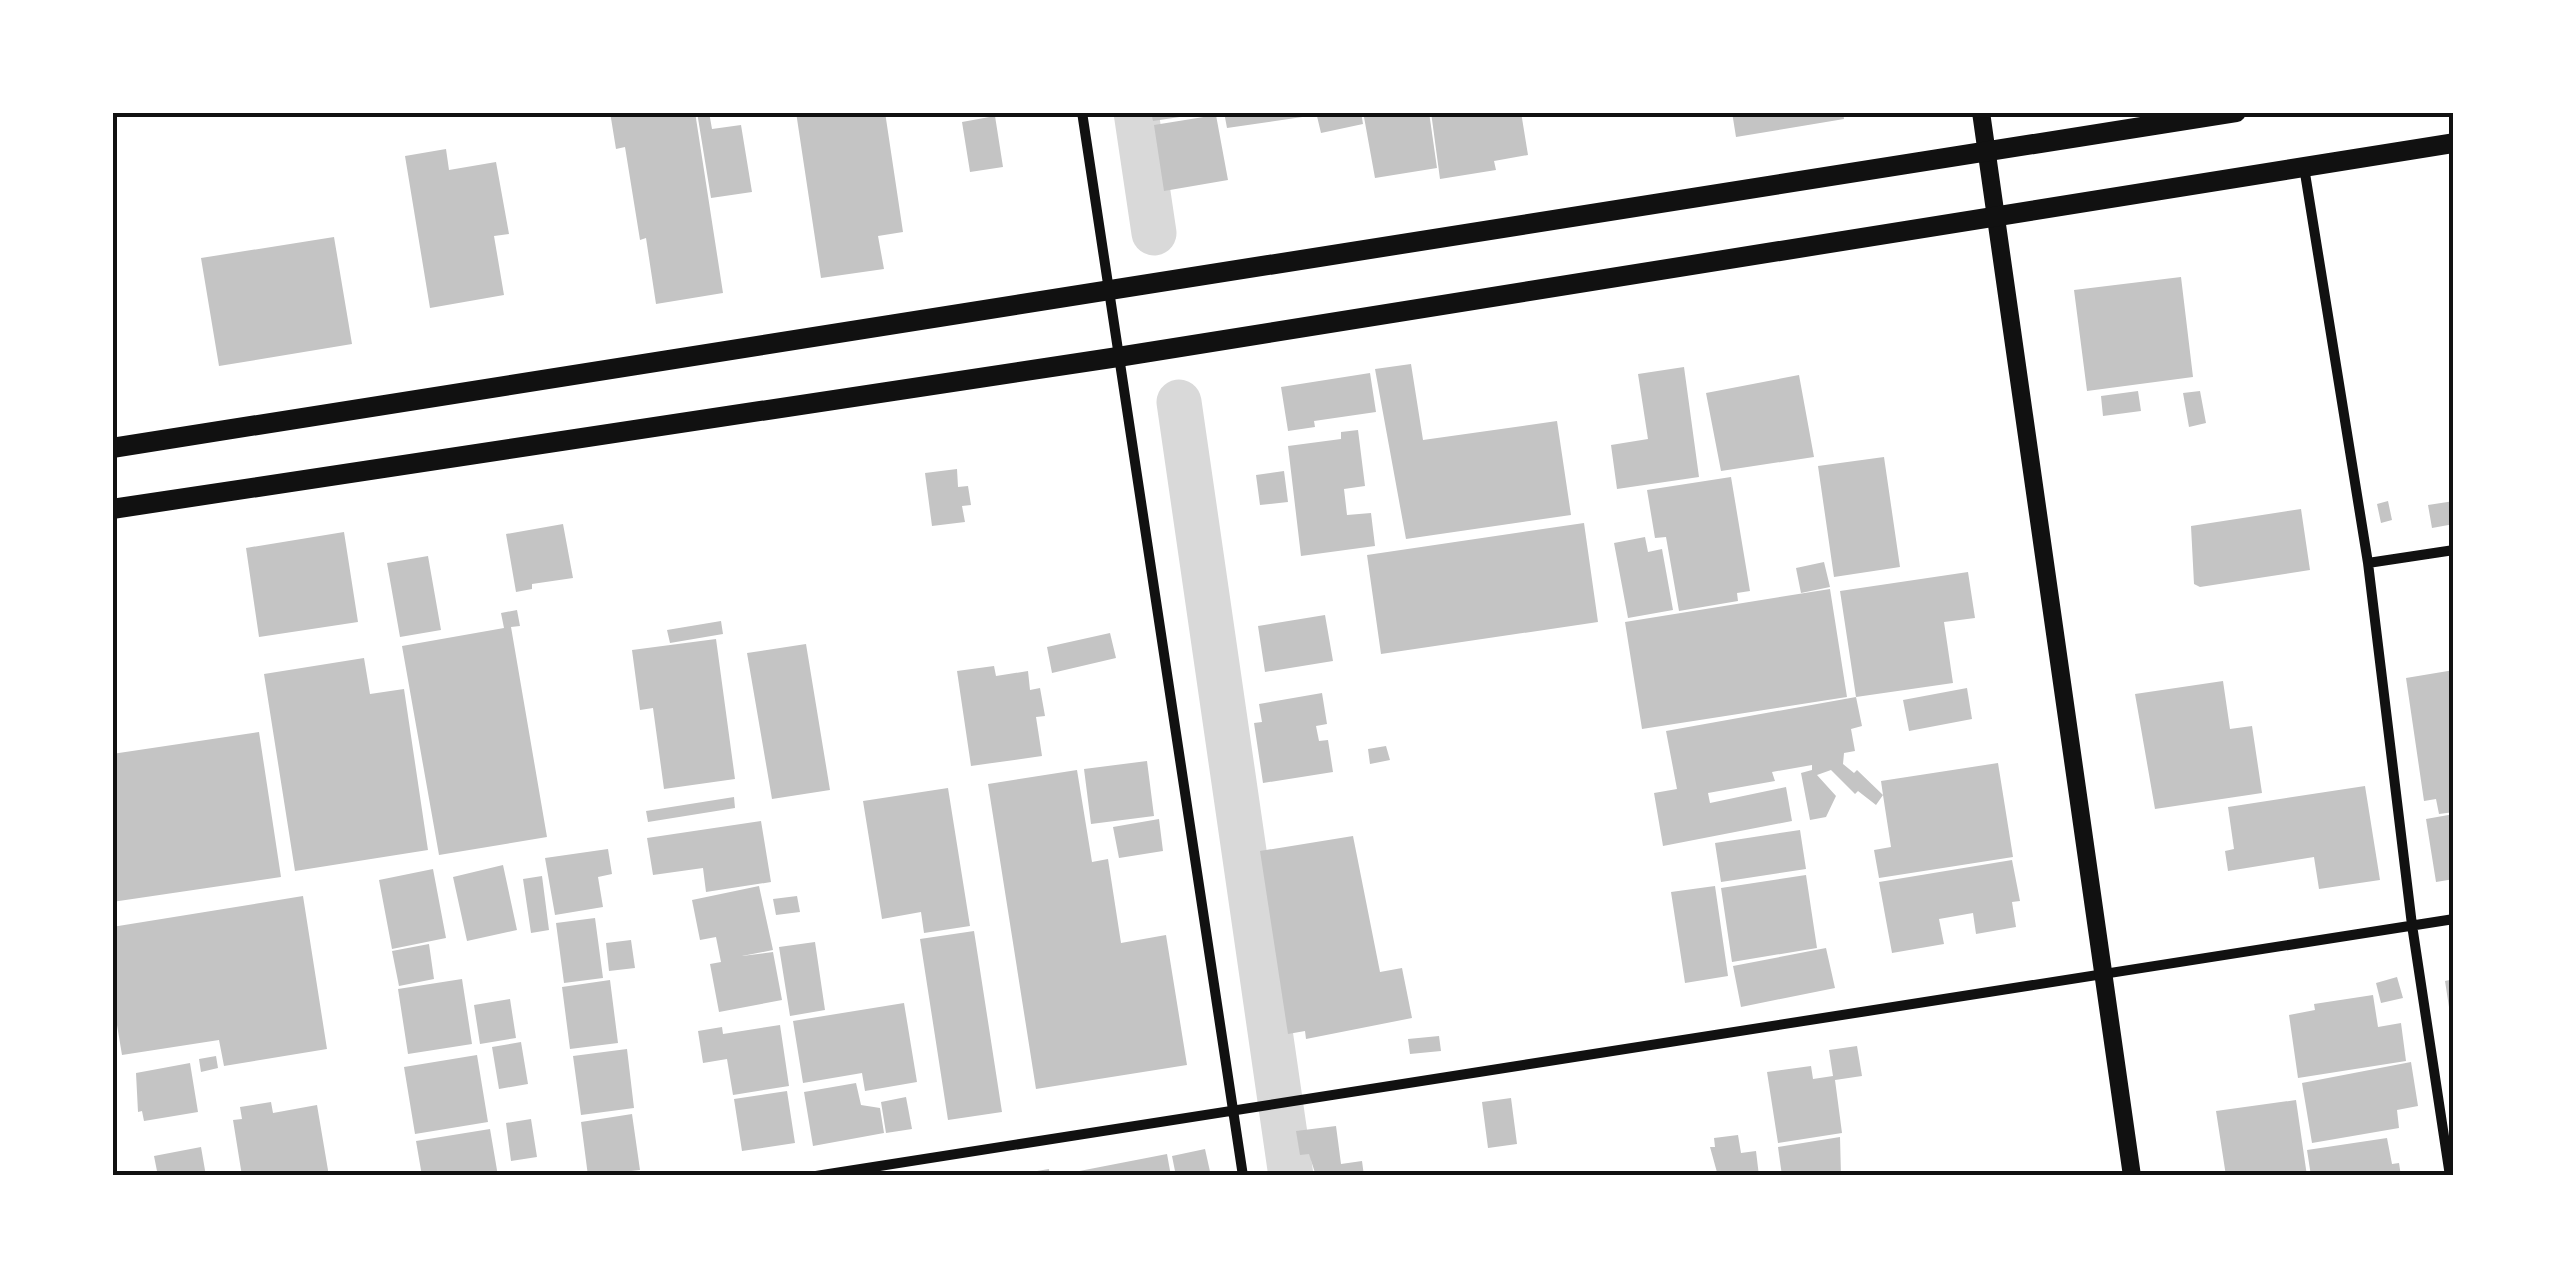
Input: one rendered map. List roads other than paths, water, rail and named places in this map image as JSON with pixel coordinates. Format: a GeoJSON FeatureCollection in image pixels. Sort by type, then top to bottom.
{"type":"FeatureCollection","features":[{"type":"Feature","properties":{"kind":"main road"},"geometry":{"type":"LineString","coordinates":[[112,448],[2236,112]]}},
{"type":"Feature","properties":{"kind":"main road"},"geometry":{"type":"LineString","coordinates":[[112,509],[1118,357],[2454,143]]}},
{"type":"Feature","properties":{"kind":"street"},"geometry":{"type":"LineString","coordinates":[[1082,112],[1243,1176]]}},
{"type":"Feature","properties":{"kind":"street"},"geometry":{"type":"LineString","coordinates":[[1981,112],[1993,218],[2132,1176]]}},
{"type":"Feature","properties":{"kind":"street"},"geometry":{"type":"LineString","coordinates":[[2304,165],[2368,563],[2412,925],[2450,1176]]}},
{"type":"Feature","properties":{"kind":"street"},"geometry":{"type":"LineString","coordinates":[[2368,563],[2454,550]]}},
{"type":"Feature","properties":{"kind":"street"},"geometry":{"type":"LineString","coordinates":[[816,1176],[2454,919]]}},
{"type":"Feature","properties":{"kind":"waterway"},"geometry":{"type":"LineString","coordinates":[[1136,112],[1154,233]]}},
{"type":"Feature","properties":{"kind":"waterway"},"geometry":{"type":"LineString","coordinates":[[1179,402],[1291,1176]]}}]}
